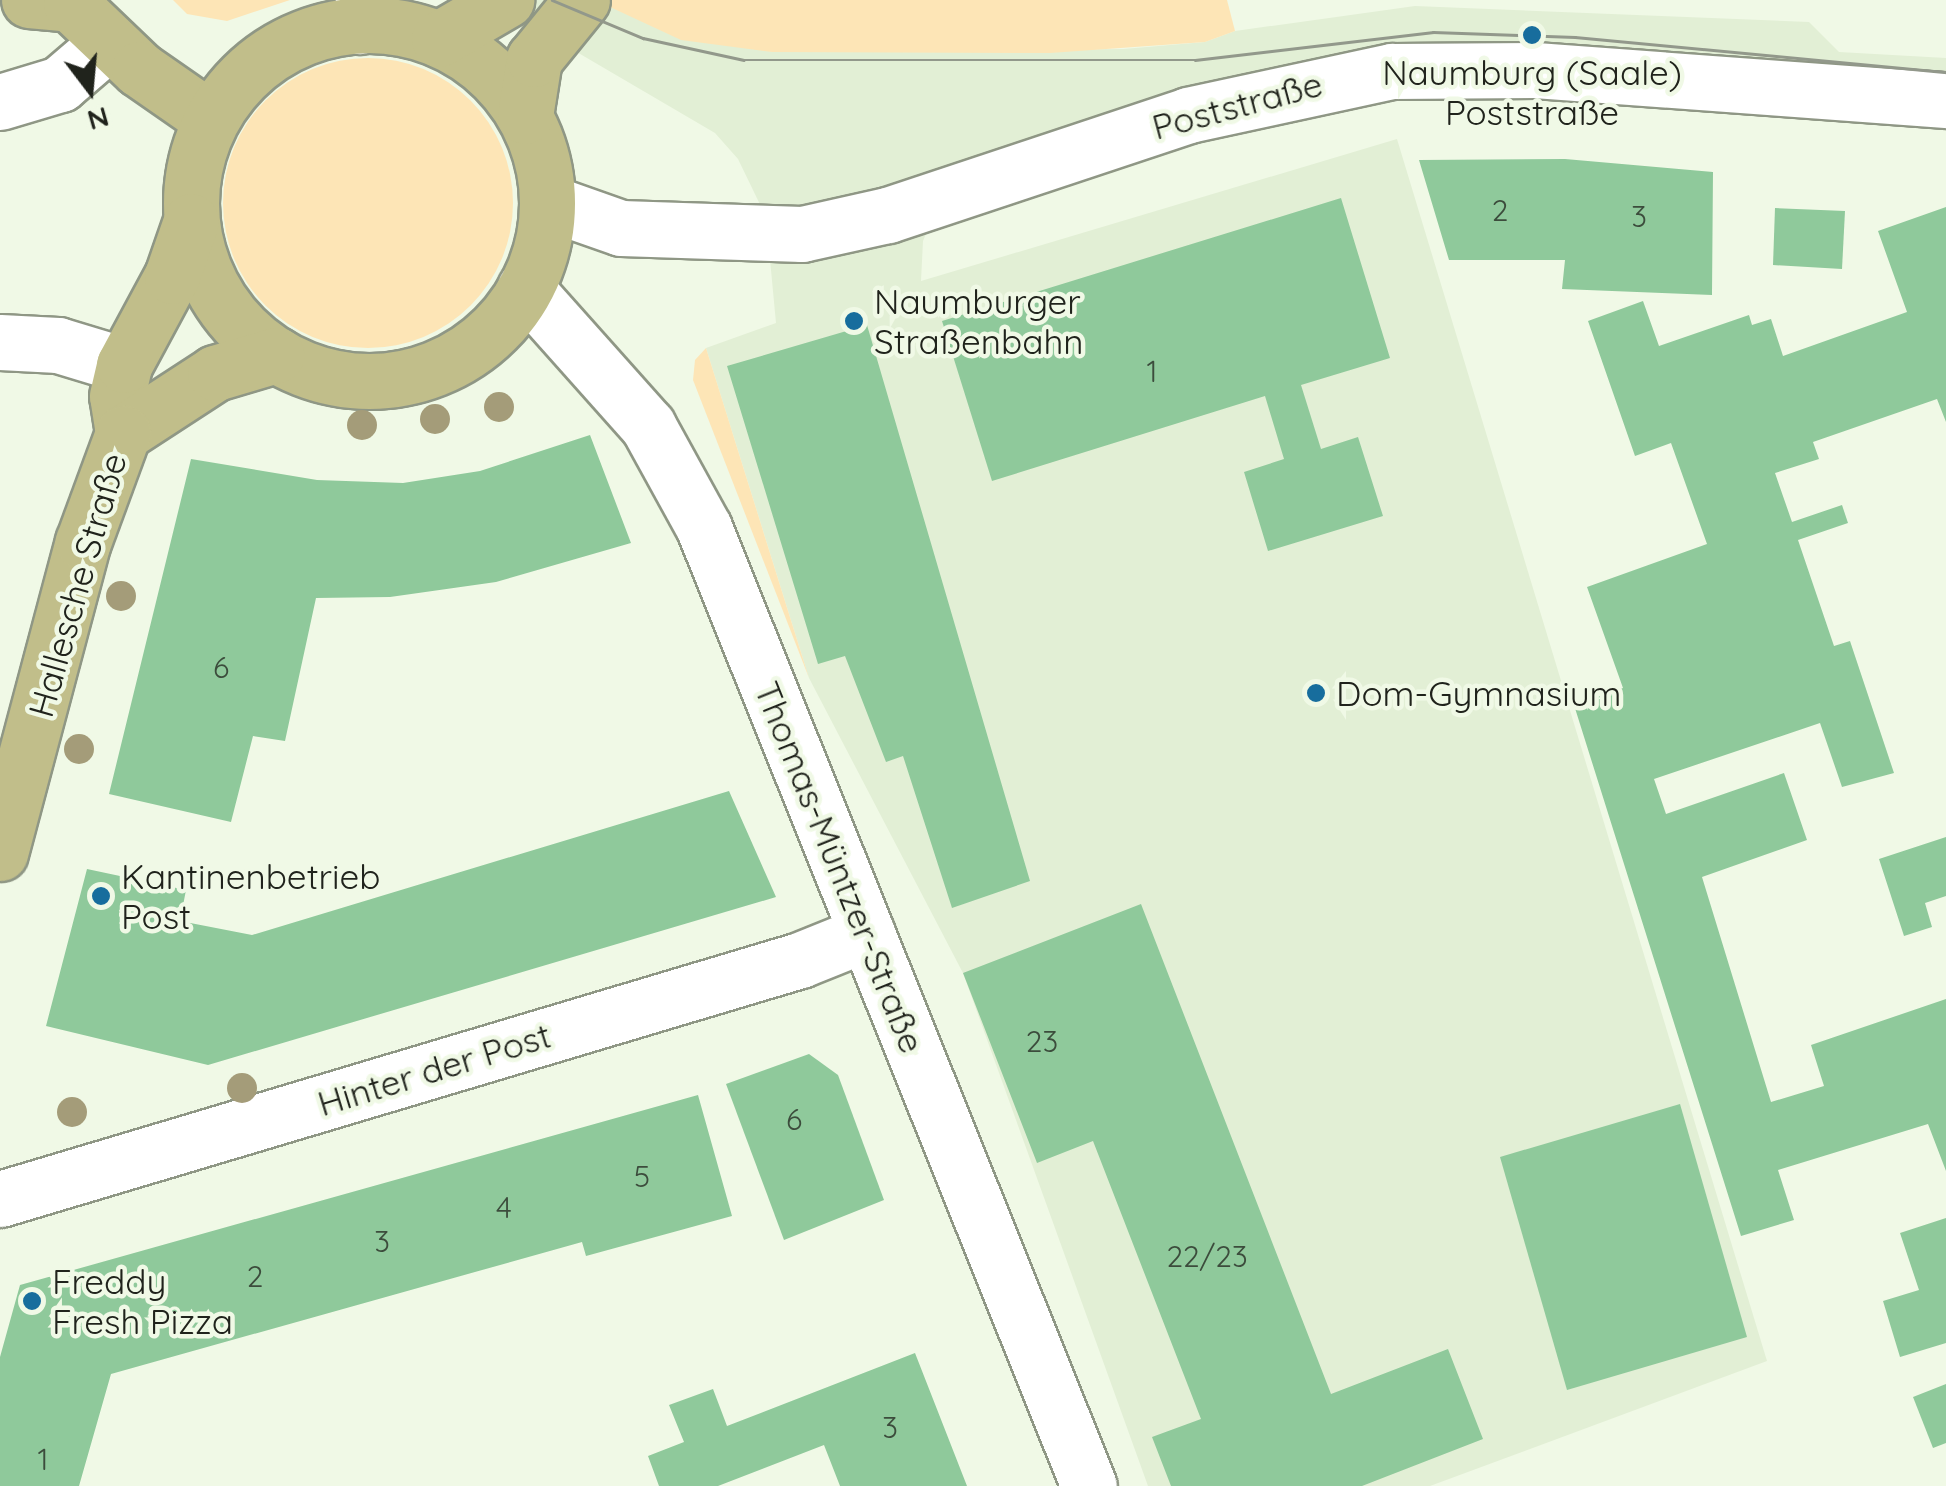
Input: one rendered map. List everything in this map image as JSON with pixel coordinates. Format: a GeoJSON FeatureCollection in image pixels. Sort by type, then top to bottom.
{"type":"FeatureCollection","features":[{"type":"Feature","properties":{"kind":"main road"},"geometry":{"type":"LineString","coordinates":[[439,40],[506,0]]}},
{"type":"Feature","properties":{"kind":"main road"},"geometry":{"type":"LineString","coordinates":[[525,116],[534,59],[582,0]]}},
{"type":"Feature","properties":{"kind":"main road"},"geometry":{"type":"LineString","coordinates":[[57,2],[211,119]]}},
{"type":"Feature","properties":{"kind":"main road"},"geometry":{"type":"LineString","coordinates":[[361,13],[439,40],[488,70],[525,116],[539,149],[547,202],[540,254],[524,288],[484,338],[408,377],[340,379],[276,355],[222,306],[198,257],[191,222],[194,165],[211,119],[240,80],[277,50],[361,13]]}},
{"type":"Feature","properties":{"kind":"main road"},"geometry":{"type":"LineString","coordinates":[[191,222],[172,276],[124,365],[117,396],[123,433],[215,373],[276,355]]}},
{"type":"Feature","properties":{"kind":"main road","name":"Hallesche Straße"},"geometry":{"type":"LineString","coordinates":[[0,853],[83,542],[123,433]]}},
{"type":"Feature","properties":{"kind":"street"},"geometry":{"type":"LineString","coordinates":[[0,102],[60,84],[109,42]]}},
{"type":"Feature","properties":{"kind":"street","name":"Poststraße"},"geometry":{"type":"LineString","coordinates":[[547,202],[621,228],[778,236],[888,214],[1188,115],[1392,71],[1535,70],[1946,100]]}},
{"type":"Feature","properties":{"kind":"street","name":"Thomas-Müntzer-Straße"},"geometry":{"type":"LineString","coordinates":[[524,288],[619,389],[670,459],[726,580],[1089,1486]]}},
{"type":"Feature","properties":{"kind":"street"},"geometry":{"type":"LineString","coordinates":[[0,342],[58,344],[124,365]]}},
{"type":"Feature","properties":{"kind":"street","name":"Hinter der Post"},"geometry":{"type":"LineString","coordinates":[[0,1199],[784,965],[867,933]]}},
{"type":"Feature","properties":{"kind":"shaded area"},"geometry":{"type":"Polygon","coordinates":[[[173,0],[290,0],[227,21],[187,14],[173,0]]]}},
{"type":"Feature","properties":{"kind":"shaded area","name":"Dom-Gymnasium"},"geometry":{"type":"Polygon","coordinates":[[[488,0],[595,0],[772,52],[1123,49],[1205,42],[1235,31],[1415,6],[1809,22],[1839,52],[1946,58],[1946,87],[1405,55],[1210,81],[954,166],[923,241],[921,281],[1397,139],[1767,1361],[1430,1486],[1148,1486],[963,973],[809,678],[706,348],[776,323],[766,217],[738,159],[715,133],[488,0]]]}},
{"type":"Feature","properties":{"kind":"shaded area"},"geometry":{"type":"Polygon","coordinates":[[[595,0],[1227,0],[1235,31],[1205,42],[1050,53],[772,52],[681,40],[595,0]]]}},
{"type":"Feature","properties":{"kind":"shaded area"},"geometry":{"type":"Polygon","coordinates":[[[368,58],[423,69],[449,82],[470,101],[489,122],[502,148],[513,203],[502,258],[489,284],[470,305],[449,324],[423,337],[368,348],[313,337],[287,324],[266,305],[247,284],[234,258],[223,203],[234,148],[247,122],[266,101],[287,82],[313,69],[368,58]]]}},
{"type":"Feature","properties":{"kind":"shaded area"},"geometry":{"type":"Polygon","coordinates":[[[706,348],[809,678],[693,380],[695,360],[706,348]]]}},
{"type":"Feature","properties":{"kind":"building"},"geometry":{"type":"Polygon","coordinates":[[[1565,159],[1713,172],[1712,295],[1562,289],[1565,260],[1449,260],[1419,160],[1565,159]]]}},
{"type":"Feature","properties":{"kind":"building"},"geometry":{"type":"Polygon","coordinates":[[[1341,198],[1390,358],[1301,385],[1321,449],[1358,437],[1383,516],[1268,551],[1244,472],[1284,459],[1265,396],[992,481],[942,321],[1341,198]]]}},
{"type":"Feature","properties":{"kind":"building"},"geometry":{"type":"Polygon","coordinates":[[[1946,207],[1946,422],[1937,399],[1813,442],[1819,459],[1775,473],[1792,522],[1842,505],[1848,523],[1798,540],[1834,646],[1850,641],[1894,773],[1842,787],[1820,723],[1654,779],[1666,814],[1784,773],[1807,840],[1702,877],[1771,1102],[1824,1086],[1811,1045],[1946,999],[1946,1171],[1928,1124],[1778,1170],[1794,1220],[1741,1236],[1574,705],[1623,688],[1587,587],[1707,544],[1671,443],[1635,456],[1588,321],[1643,301],[1659,346],[1749,315],[1752,325],[1771,319],[1783,356],[1907,312],[1878,231],[1946,207]]]}},
{"type":"Feature","properties":{"kind":"building"},"geometry":{"type":"Polygon","coordinates":[[[1775,208],[1845,211],[1842,269],[1773,265],[1775,208]]]}},
{"type":"Feature","properties":{"kind":"building"},"geometry":{"type":"Polygon","coordinates":[[[867,325],[1030,881],[952,908],[903,756],[886,762],[845,656],[818,664],[727,366],[867,325]]]}},
{"type":"Feature","properties":{"kind":"building"},"geometry":{"type":"Polygon","coordinates":[[[590,435],[631,543],[496,582],[390,597],[316,598],[285,741],[253,736],[231,822],[109,794],[191,459],[317,480],[403,483],[480,471],[590,435]]]}},
{"type":"Feature","properties":{"kind":"building"},"geometry":{"type":"Polygon","coordinates":[[[729,791],[776,897],[208,1065],[46,1026],[87,869],[186,890],[180,921],[252,935],[729,791]]]}},
{"type":"Feature","properties":{"kind":"building"},"geometry":{"type":"Polygon","coordinates":[[[1946,837],[1946,896],[1925,903],[1932,927],[1904,936],[1879,859],[1946,837]]]}},
{"type":"Feature","properties":{"kind":"building"},"geometry":{"type":"Polygon","coordinates":[[[1141,904],[1331,1394],[1448,1349],[1483,1439],[1362,1486],[1171,1486],[1152,1437],[1201,1419],[1093,1141],[1037,1163],[963,973],[1141,904]]]}},
{"type":"Feature","properties":{"kind":"building"},"geometry":{"type":"Polygon","coordinates":[[[809,1054],[838,1075],[884,1200],[784,1240],[726,1084],[809,1054]]]}},
{"type":"Feature","properties":{"kind":"building"},"geometry":{"type":"Polygon","coordinates":[[[698,1095],[732,1216],[586,1256],[582,1242],[111,1374],[79,1486],[0,1486],[0,1357],[20,1285],[698,1095]]]}},
{"type":"Feature","properties":{"kind":"building"},"geometry":{"type":"Polygon","coordinates":[[[1680,1104],[1747,1337],[1567,1390],[1500,1157],[1680,1104]]]}},
{"type":"Feature","properties":{"kind":"building"},"geometry":{"type":"Polygon","coordinates":[[[1946,1218],[1946,1343],[1900,1357],[1883,1301],[1919,1290],[1900,1233],[1946,1218]]]}},
{"type":"Feature","properties":{"kind":"building"},"geometry":{"type":"Polygon","coordinates":[[[915,1353],[967,1486],[840,1486],[824,1445],[718,1486],[659,1486],[648,1456],[684,1442],[669,1405],[713,1389],[727,1426],[915,1353]]]}},
{"type":"Feature","properties":{"kind":"building"},"geometry":{"type":"Polygon","coordinates":[[[1946,1384],[1946,1443],[1933,1448],[1913,1397],[1946,1384]]]}},
{"type":"Feature","properties":{"kind":"tram line"},"geometry":{"type":"LineString","coordinates":[[552,0],[643,38],[744,60],[1195,60],[1433,32],[1575,37],[1946,72]]}},
{"type":"Feature","properties":{"kind":"place","name":"Naumburg (Saale) Poststraße"},"geometry":{"type":"Point","coordinates":[1532,35]}},
{"type":"Feature","properties":{"kind":"place","name":"Naumburger Straßenbahn"},"geometry":{"type":"Point","coordinates":[854,321]}},
{"type":"Feature","properties":{"kind":"place","name":"Dom-Gymnasium"},"geometry":{"type":"Point","coordinates":[1316,693]}},
{"type":"Feature","properties":{"kind":"place","name":"Kantinenbetrieb Post"},"geometry":{"type":"Point","coordinates":[101,896]}},
{"type":"Feature","properties":{"kind":"place","name":"Freddy Fresh Pizza"},"geometry":{"type":"Point","coordinates":[32,1301]}}]}
